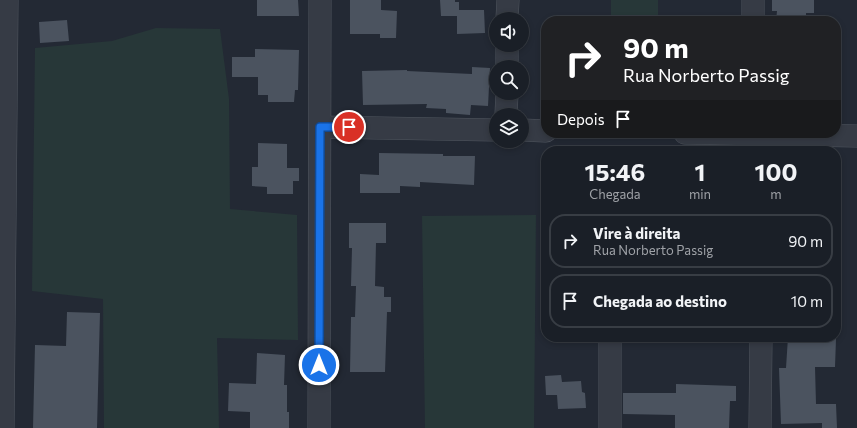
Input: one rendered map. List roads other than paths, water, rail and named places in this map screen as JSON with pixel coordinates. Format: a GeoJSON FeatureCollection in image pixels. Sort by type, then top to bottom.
{"type":"FeatureCollection","features":[{"type":"Feature","properties":{"kind":"street"},"geometry":{"type":"LineString","coordinates":[[3,428],[3,156],[8,0]]}},
{"type":"Feature","properties":{"kind":"street"},"geometry":{"type":"LineString","coordinates":[[319,428],[320,0]]}},
{"type":"Feature","properties":{"kind":"street"},"geometry":{"type":"LineString","coordinates":[[507,12],[508,0]]}},
{"type":"Feature","properties":{"kind":"street"},"geometry":{"type":"LineString","coordinates":[[752,16],[753,0]]}},
{"type":"Feature","properties":{"kind":"street"},"geometry":{"type":"LineString","coordinates":[[320,127],[489,130]]}},
{"type":"Feature","properties":{"kind":"street"},"geometry":{"type":"LineString","coordinates":[[529,130],[541,131]]}},
{"type":"Feature","properties":{"kind":"street"},"geometry":{"type":"LineString","coordinates":[[841,136],[857,136]]}},
{"type":"Feature","properties":{"kind":"street"},"geometry":{"type":"LineString","coordinates":[[748,138],[792,138]]}},
{"type":"Feature","properties":{"kind":"street"},"geometry":{"type":"LineString","coordinates":[[610,342],[610,428]]}},
{"type":"Feature","properties":{"kind":"street"},"geometry":{"type":"LineString","coordinates":[[760,428],[761,342]]}}]}
